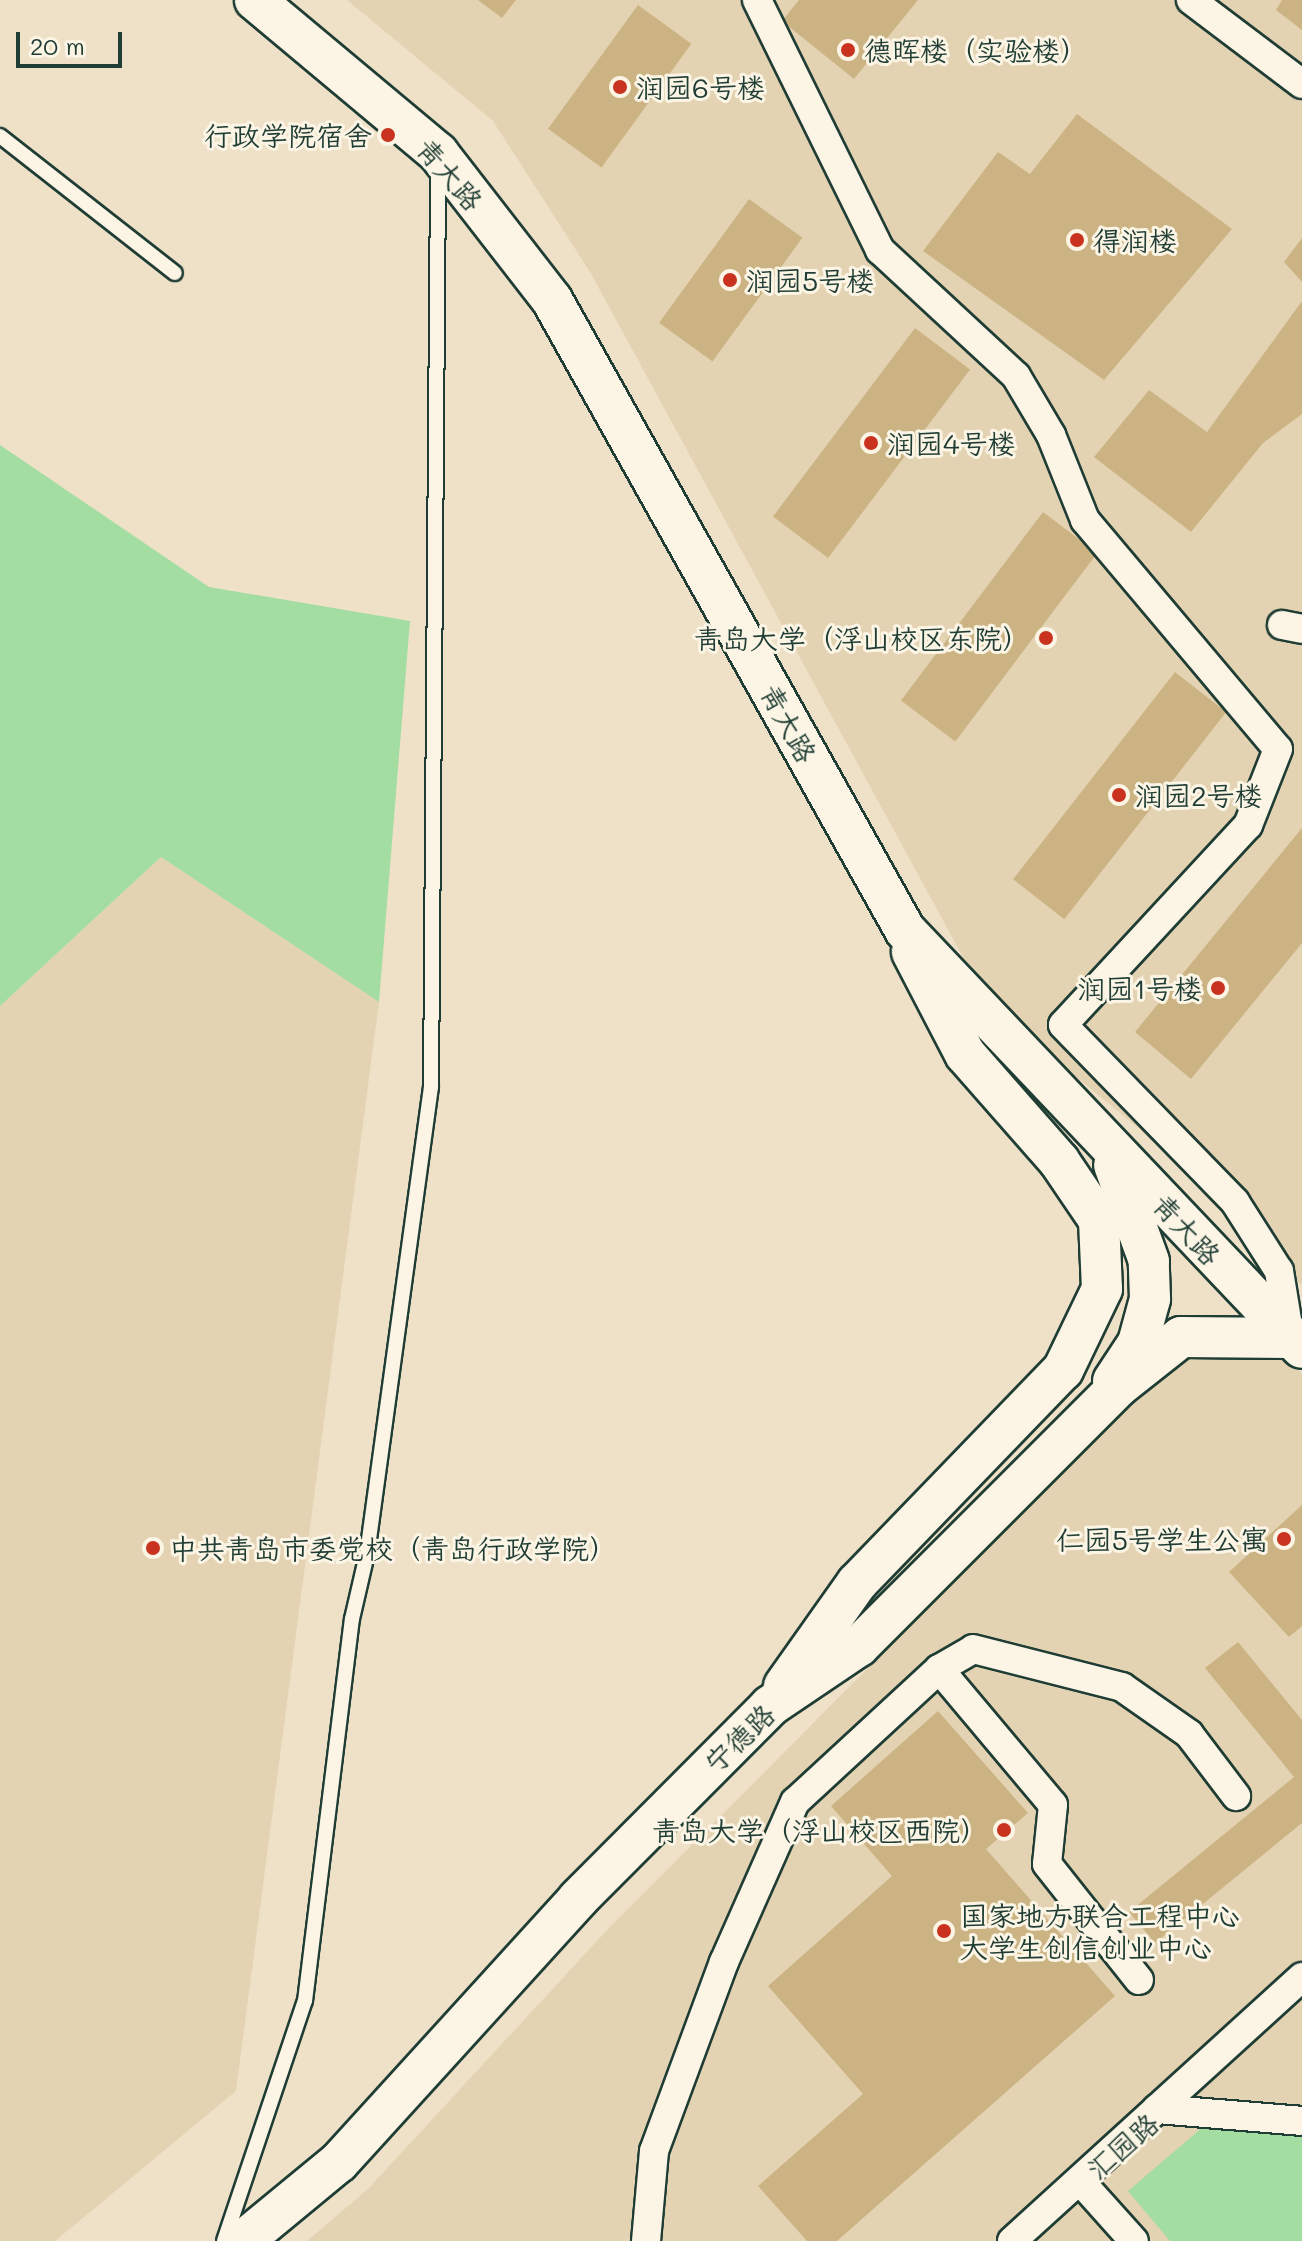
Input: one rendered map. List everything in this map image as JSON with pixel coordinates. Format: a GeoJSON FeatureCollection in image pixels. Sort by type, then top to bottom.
{"type":"FeatureCollection","features":[{"type":"Feature","properties":{"kind":"street","name":"青大路"},"geometry":{"type":"LineString","coordinates":[[255,0],[438,153],[552,300],[905,930],[1296,1343]]}},
{"type":"Feature","properties":{"kind":"street"},"geometry":{"type":"LineString","coordinates":[[757,0],[880,250],[1016,376],[1051,435],[1085,520],[1278,749],[1248,825],[1063,1025],[1235,1202],[1279,1271],[1296,1343]]}},
{"type":"Feature","properties":{"kind":"street"},"geometry":{"type":"LineString","coordinates":[[1191,0],[1302,84]]}},
{"type":"Feature","properties":{"kind":"street"},"geometry":{"type":"LineString","coordinates":[[770,1706],[857,1583],[1063,1370],[1102,1289],[1099,1220],[1059,1161],[965,1054],[920,980],[905,930]]}},
{"type":"Feature","properties":{"kind":"street"},"geometry":{"type":"LineString","coordinates":[[1093,1412],[1138,1343],[1150,1299],[1149,1261],[1129,1195],[1099,1136]]}},
{"type":"Feature","properties":{"kind":"street","name":"宁德路"},"geometry":{"type":"LineString","coordinates":[[243,2241],[339,2162],[578,1899],[770,1706],[859,1646],[1093,1412],[1181,1337],[1296,1343]]}},
{"type":"Feature","properties":{"kind":"street"},"geometry":{"type":"LineString","coordinates":[[646,2241],[654,2151],[724,1962],[795,1802],[939,1669],[973,1649],[1122,1687],[1189,1734],[1236,1796]]}},
{"type":"Feature","properties":{"kind":"street"},"geometry":{"type":"LineString","coordinates":[[939,1669],[1053,1805],[1047,1864],[1139,1980]]}},
{"type":"Feature","properties":{"kind":"street"},"geometry":{"type":"LineString","coordinates":[[1157,2109],[1302,1977]]}},
{"type":"Feature","properties":{"kind":"street","name":"汇园路"},"geometry":{"type":"LineString","coordinates":[[1012,2241],[1081,2182],[1157,2109],[1302,2121]]}},
{"type":"Feature","properties":{"kind":"street"},"geometry":{"type":"LineString","coordinates":[[1081,2182],[1134,2241]]}},
{"type":"Feature","properties":{"kind":"lane"},"geometry":{"type":"LineString","coordinates":[[0,136],[175,273]]}},
{"type":"Feature","properties":{"kind":"lane"},"geometry":{"type":"LineString","coordinates":[[224,2241],[305,2001],[352,1619],[367,1554],[431,1087],[438,153]]}},
{"type":"Feature","properties":{"kind":"shaded area","name":"青岛大学（浮山校区东院）"},"geometry":{"type":"Polygon","coordinates":[[[347,0],[1302,0],[1302,1285],[1137,1127],[989,1005],[590,272],[493,121],[347,0]]]}},
{"type":"Feature","properties":{"kind":"shaded area","name":"中共青岛市委党校（青岛行政学院）"},"geometry":{"type":"Polygon","coordinates":[[[161,857],[379,1002],[236,2091],[55,2241],[0,2241],[0,1006],[161,857]]]}},
{"type":"Feature","properties":{"kind":"shaded area","name":"青岛大学（浮山校区西院）"},"geometry":{"type":"Polygon","coordinates":[[[1187,1352],[1276,1352],[1302,1373],[1302,2241],[307,2241],[368,2189],[607,1930],[883,1653],[1018,1498],[1187,1352]]]}},
{"type":"Feature","properties":{"kind":"green space"},"geometry":{"type":"Polygon","coordinates":[[[0,445],[209,587],[410,621],[379,1002],[161,857],[0,1006],[0,445]]]}},
{"type":"Feature","properties":{"kind":"green space"},"geometry":{"type":"Polygon","coordinates":[[[1204,2126],[1302,2136],[1302,2241],[1170,2241],[1128,2191],[1204,2126]]]}},
{"type":"Feature","properties":{"kind":"building"},"geometry":{"type":"Polygon","coordinates":[[[478,0],[516,0],[502,18],[478,0]]]}},
{"type":"Feature","properties":{"kind":"building","name":"德晖楼（实验楼）"},"geometry":{"type":"Polygon","coordinates":[[[799,0],[918,0],[854,79],[782,21],[799,0]]]}},
{"type":"Feature","properties":{"kind":"building"},"geometry":{"type":"Polygon","coordinates":[[[1282,0],[1302,0],[1302,30],[1276,10],[1282,0]]]}},
{"type":"Feature","properties":{"kind":"building","name":"润园6号楼"},"geometry":{"type":"Polygon","coordinates":[[[638,5],[691,44],[601,168],[548,129],[638,5]]]}},
{"type":"Feature","properties":{"kind":"building","name":"得润楼"},"geometry":{"type":"Polygon","coordinates":[[[1077,114],[1232,229],[1104,380],[923,251],[998,152],[1030,174],[1077,114]]]}},
{"type":"Feature","properties":{"kind":"building","name":"润园5号楼"},"geometry":{"type":"Polygon","coordinates":[[[749,199],[802,238],[712,362],[659,323],[749,199]]]}},
{"type":"Feature","properties":{"kind":"building"},"geometry":{"type":"Polygon","coordinates":[[[1302,238],[1302,282],[1284,262],[1302,238]]]}},
{"type":"Feature","properties":{"kind":"building"},"geometry":{"type":"Polygon","coordinates":[[[1302,301],[1302,414],[1263,443],[1191,532],[1094,457],[1149,390],[1207,432],[1302,301]]]}},
{"type":"Feature","properties":{"kind":"building","name":"润园4号楼"},"geometry":{"type":"Polygon","coordinates":[[[915,328],[970,370],[828,558],[773,516],[915,328]]]}},
{"type":"Feature","properties":{"kind":"building"},"geometry":{"type":"Polygon","coordinates":[[[1043,512],[1097,553],[955,741],[901,700],[1043,512]]]}},
{"type":"Feature","properties":{"kind":"building","name":"润园2号楼"},"geometry":{"type":"Polygon","coordinates":[[[1175,672],[1226,712],[1064,919],[1013,879],[1175,672]]]}},
{"type":"Feature","properties":{"kind":"building","name":"润园1号楼"},"geometry":{"type":"Polygon","coordinates":[[[1302,828],[1302,943],[1191,1079],[1135,1032],[1302,828]]]}},
{"type":"Feature","properties":{"kind":"building","name":"仁园5号学生公寓"},"geometry":{"type":"Polygon","coordinates":[[[1302,1505],[1302,1626],[1289,1637],[1229,1572],[1302,1505]]]}},
{"type":"Feature","properties":{"kind":"building"},"geometry":{"type":"Polygon","coordinates":[[[1238,1642],[1302,1720],[1302,1823],[1155,1943],[1129,1912],[1294,1777],[1205,1668],[1238,1642]]]}},
{"type":"Feature","properties":{"kind":"building","name":"国家地方联合工程中心 大学生创信创业中心"},"geometry":{"type":"Polygon","coordinates":[[[938,1711],[1028,1813],[986,1849],[1115,1996],[837,2241],[807,2241],[758,2186],[863,2094],[768,1986],[892,1876],[831,1806],[938,1711]]]}},
{"type":"Feature","properties":{"kind":"place","name":"德晖楼（实验楼）"},"geometry":{"type":"Point","coordinates":[848,50]}},
{"type":"Feature","properties":{"kind":"place","name":"润园6号楼"},"geometry":{"type":"Point","coordinates":[620,87]}},
{"type":"Feature","properties":{"kind":"place","name":"行政学院宿舍"},"geometry":{"type":"Point","coordinates":[388,135]}},
{"type":"Feature","properties":{"kind":"place","name":"得润楼"},"geometry":{"type":"Point","coordinates":[1077,240]}},
{"type":"Feature","properties":{"kind":"place","name":"润园5号楼"},"geometry":{"type":"Point","coordinates":[730,280]}},
{"type":"Feature","properties":{"kind":"place","name":"润园4号楼"},"geometry":{"type":"Point","coordinates":[871,443]}},
{"type":"Feature","properties":{"kind":"place","name":"青岛大学（浮山校区东院）"},"geometry":{"type":"Point","coordinates":[1046,638]}},
{"type":"Feature","properties":{"kind":"place","name":"润园2号楼"},"geometry":{"type":"Point","coordinates":[1119,795]}},
{"type":"Feature","properties":{"kind":"place","name":"润园1号楼"},"geometry":{"type":"Point","coordinates":[1218,988]}},
{"type":"Feature","properties":{"kind":"place","name":"仁园5号学生公寓"},"geometry":{"type":"Point","coordinates":[1284,1539]}},
{"type":"Feature","properties":{"kind":"place","name":"中共青岛市委党校（青岛行政学院）"},"geometry":{"type":"Point","coordinates":[153,1548]}},
{"type":"Feature","properties":{"kind":"place","name":"青岛大学（浮山校区西院）"},"geometry":{"type":"Point","coordinates":[1004,1830]}},
{"type":"Feature","properties":{"kind":"place","name":"国家地方联合工程中心 大学生创信创业中心"},"geometry":{"type":"Point","coordinates":[944,1931]}}]}
